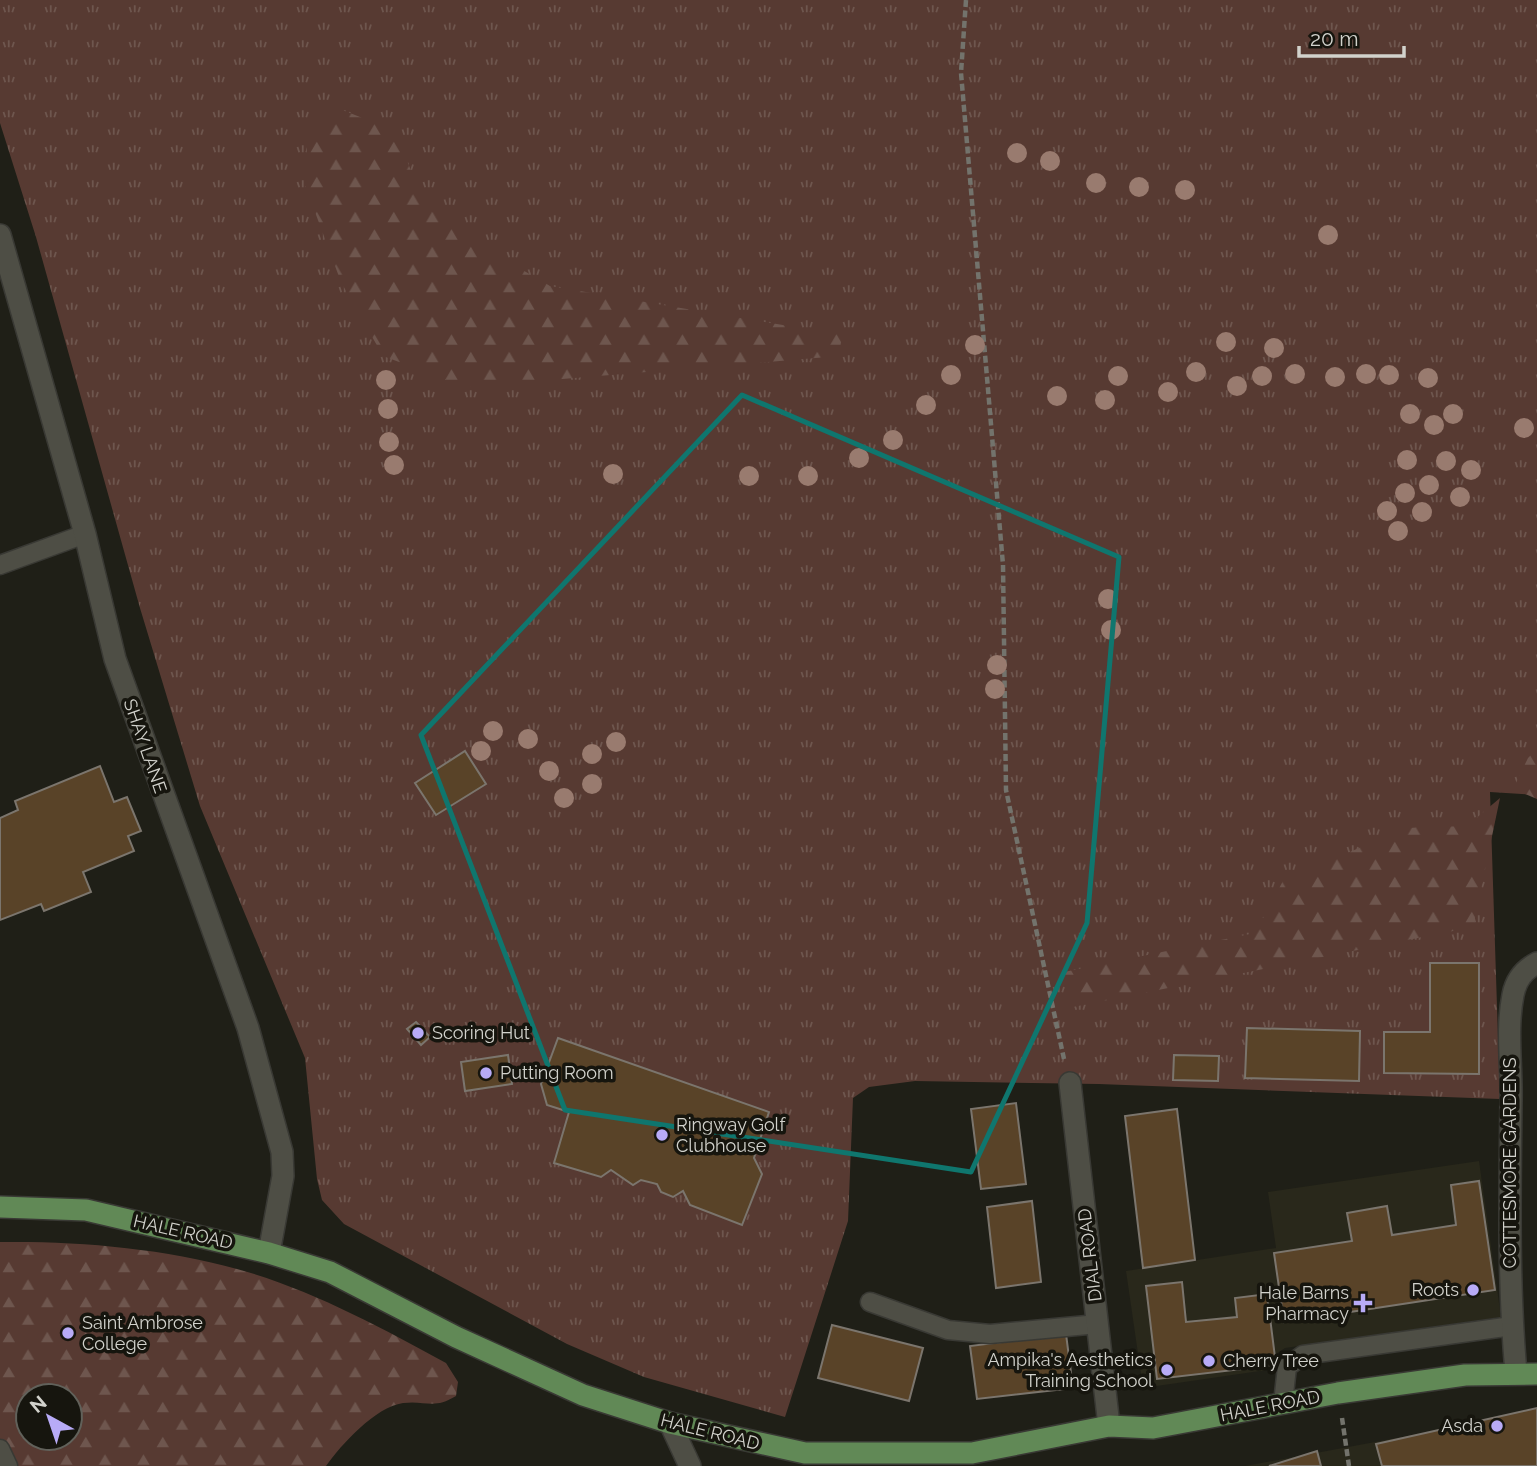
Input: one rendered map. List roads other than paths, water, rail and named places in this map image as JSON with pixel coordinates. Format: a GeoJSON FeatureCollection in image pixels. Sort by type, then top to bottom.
{"type":"FeatureCollection","features":[{"type":"Feature","properties":{"kind":"main road","name":"HALE ROAD"},"geometry":{"type":"LineString","coordinates":[[0,1207],[86,1210],[270,1253],[330,1272],[456,1337],[583,1395],[670,1423],[794,1451],[853,1460],[972,1453],[1109,1426],[1153,1428],[1338,1393],[1465,1375],[1527,1374]]}},
{"type":"Feature","properties":{"kind":"street","name":"SHAY LANE"},"geometry":{"type":"LineString","coordinates":[[0,235],[85,534],[115,659],[248,1028],[282,1152],[283,1176],[270,1253]]}},
{"type":"Feature","properties":{"kind":"street","name":"COTTESMORE GARDENS"},"geometry":{"type":"LineString","coordinates":[[1527,1374],[1512,1326],[1509,1037],[1513,993],[1522,971],[1537,962]]}},
{"type":"Feature","properties":{"kind":"street","name":"DIAL ROAD"},"geometry":{"type":"LineString","coordinates":[[1070,1083],[1109,1426]]}},
{"type":"Feature","properties":{"kind":"street"},"geometry":{"type":"LineString","coordinates":[[670,1423],[690,1466]]}},
{"type":"Feature","properties":{"kind":"lane"},"geometry":{"type":"LineString","coordinates":[[0,565],[85,534]]}},
{"type":"Feature","properties":{"kind":"lane"},"geometry":{"type":"LineString","coordinates":[[870,1302],[948,1330],[990,1334],[1098,1324]]}},
{"type":"Feature","properties":{"kind":"lane"},"geometry":{"type":"LineString","coordinates":[[1283,1402],[1287,1367],[1303,1355],[1512,1326]]}},
{"type":"Feature","properties":{"kind":"lane"},"geometry":{"type":"LineString","coordinates":[[0,1450],[8,1466]]}},
{"type":"Feature","properties":{"kind":"place","name":"Scoring Hut"},"geometry":{"type":"Point","coordinates":[418,1033]}},
{"type":"Feature","properties":{"kind":"place","name":"Putting Room"},"geometry":{"type":"Point","coordinates":[486,1073]}},
{"type":"Feature","properties":{"kind":"place","name":"Ringway Golf Clubhouse"},"geometry":{"type":"Point","coordinates":[662,1135]}},
{"type":"Feature","properties":{"kind":"place","name":"Roots"},"geometry":{"type":"Point","coordinates":[1473,1290]}},
{"type":"Feature","properties":{"kind":"place","name":"Hale Barns Pharmacy"},"geometry":{"type":"Point","coordinates":[1363,1303]}},
{"type":"Feature","properties":{"kind":"place","name":"Saint Ambrose College"},"geometry":{"type":"Point","coordinates":[68,1333]}},
{"type":"Feature","properties":{"kind":"place","name":"Cherry Tree"},"geometry":{"type":"Point","coordinates":[1209,1361]}},
{"type":"Feature","properties":{"kind":"place","name":"Ampika's Aesthetics Training School"},"geometry":{"type":"Point","coordinates":[1167,1370]}},
{"type":"Feature","properties":{"kind":"place","name":"Asda"},"geometry":{"type":"Point","coordinates":[1497,1426]}}]}
